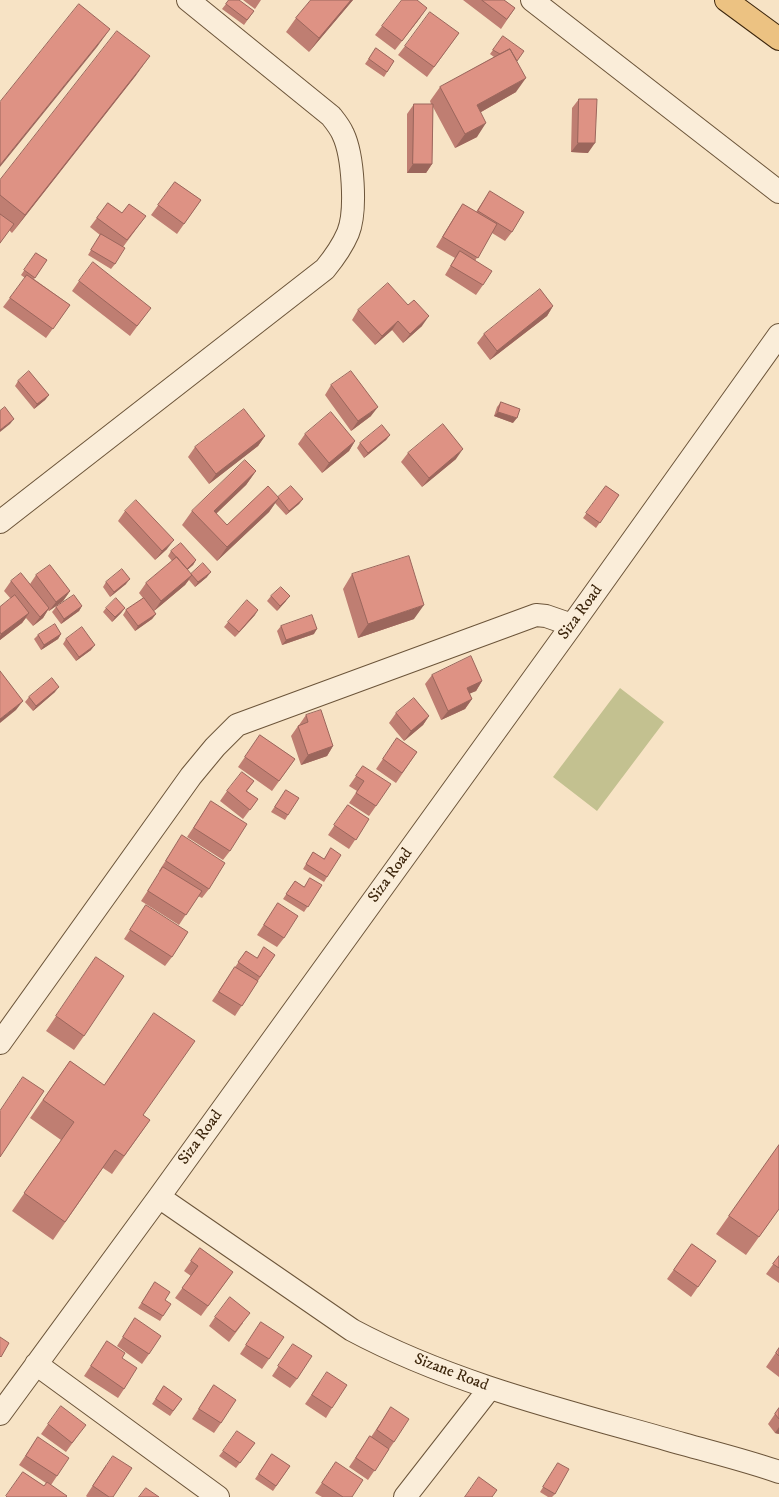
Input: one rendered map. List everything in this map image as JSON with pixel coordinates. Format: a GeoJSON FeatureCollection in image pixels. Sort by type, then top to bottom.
{"type":"FeatureCollection","features":[{"type":"Feature","properties":{"kind":"main road"},"geometry":{"type":"LineString","coordinates":[[726,0],[779,38]]}},
{"type":"Feature","properties":{"kind":"street"},"geometry":{"type":"LineString","coordinates":[[0,522],[325,270],[338,252],[349,232],[353,191],[350,157],[343,134],[331,116],[188,0]]}},
{"type":"Feature","properties":{"kind":"street"},"geometry":{"type":"LineString","coordinates":[[532,0],[779,192]]}},
{"type":"Feature","properties":{"kind":"street","name":"Siza Road"},"geometry":{"type":"LineString","coordinates":[[0,1414],[159,1197],[779,336]]}},
{"type":"Feature","properties":{"kind":"street"},"geometry":{"type":"LineString","coordinates":[[0,1043],[191,776],[215,747],[238,725],[536,615],[546,616],[572,625]]}},
{"type":"Feature","properties":{"kind":"street","name":"Sizane Road"},"geometry":{"type":"LineString","coordinates":[[159,1197],[352,1330],[417,1361],[490,1388],[779,1472]]}},
{"type":"Feature","properties":{"kind":"street"},"geometry":{"type":"LineString","coordinates":[[36,1364],[218,1497]]}},
{"type":"Feature","properties":{"kind":"street"},"geometry":{"type":"LineString","coordinates":[[405,1497],[490,1388]]}},
{"type":"Feature","properties":{"kind":"shaded area"},"geometry":{"type":"Polygon","coordinates":[[[620,688],[664,722],[597,811],[553,777],[620,688]]]}},
{"type":"Feature","properties":{"kind":"building"},"geometry":{"type":"Polygon","coordinates":[[[229,0],[239,0],[254,11],[247,20],[226,4],[229,0]]]}},
{"type":"Feature","properties":{"kind":"building"},"geometry":{"type":"Polygon","coordinates":[[[311,0],[351,0],[319,38],[296,18],[311,0]]]}},
{"type":"Feature","properties":{"kind":"building"},"geometry":{"type":"Polygon","coordinates":[[[402,0],[417,0],[427,8],[402,41],[382,26],[402,0]]]}},
{"type":"Feature","properties":{"kind":"building"},"geometry":{"type":"Polygon","coordinates":[[[482,0],[504,0],[515,8],[507,19],[482,0]]]}},
{"type":"Feature","properties":{"kind":"building"},"geometry":{"type":"Polygon","coordinates":[[[79,4],[110,29],[0,165],[0,102],[79,4]]]}},
{"type":"Feature","properties":{"kind":"building"},"geometry":{"type":"Polygon","coordinates":[[[430,12],[459,33],[434,67],[405,46],[430,12]]]}},
{"type":"Feature","properties":{"kind":"building"},"geometry":{"type":"Polygon","coordinates":[[[117,31],[150,56],[25,215],[0,195],[0,180],[117,31]]]}},
{"type":"Feature","properties":{"kind":"building"},"geometry":{"type":"Polygon","coordinates":[[[503,36],[524,51],[517,61],[510,49],[500,54],[493,50],[503,36]]]}},
{"type":"Feature","properties":{"kind":"building"},"geometry":{"type":"Polygon","coordinates":[[[376,48],[394,61],[387,72],[369,59],[376,48]]]}},
{"type":"Feature","properties":{"kind":"building"},"geometry":{"type":"Polygon","coordinates":[[[510,49],[526,78],[477,105],[486,123],[465,134],[440,87],[510,49]]]}},
{"type":"Feature","properties":{"kind":"building"},"geometry":{"type":"Polygon","coordinates":[[[579,99],[597,99],[595,143],[578,143],[579,99]]]}},
{"type":"Feature","properties":{"kind":"building"},"geometry":{"type":"Polygon","coordinates":[[[414,104],[433,104],[432,164],[413,164],[414,104]]]}},
{"type":"Feature","properties":{"kind":"building"},"geometry":{"type":"Polygon","coordinates":[[[175,182],[201,200],[184,224],[158,205],[175,182]]]}},
{"type":"Feature","properties":{"kind":"building"},"geometry":{"type":"Polygon","coordinates":[[[490,191],[524,212],[512,232],[478,211],[490,191]]]}},
{"type":"Feature","properties":{"kind":"building"},"geometry":{"type":"Polygon","coordinates":[[[108,203],[122,213],[129,204],[146,216],[127,240],[97,218],[108,203]]]}},
{"type":"Feature","properties":{"kind":"building"},"geometry":{"type":"Polygon","coordinates":[[[463,204],[497,224],[478,258],[443,237],[463,204]]]}},
{"type":"Feature","properties":{"kind":"building"},"geometry":{"type":"Polygon","coordinates":[[[0,214],[14,224],[0,243],[0,214]]]}},
{"type":"Feature","properties":{"kind":"building"},"geometry":{"type":"Polygon","coordinates":[[[101,234],[125,248],[115,264],[91,250],[101,234]]]}},
{"type":"Feature","properties":{"kind":"building"},"geometry":{"type":"Polygon","coordinates":[[[460,251],[492,271],[483,285],[451,266],[460,251]]]}},
{"type":"Feature","properties":{"kind":"building"},"geometry":{"type":"Polygon","coordinates":[[[36,253],[47,260],[35,278],[24,270],[36,253]]]}},
{"type":"Feature","properties":{"kind":"building"},"geometry":{"type":"Polygon","coordinates":[[[93,262],[151,308],[137,326],[79,281],[93,262]]]}},
{"type":"Feature","properties":{"kind":"building"},"geometry":{"type":"Polygon","coordinates":[[[27,275],[70,305],[53,329],[10,298],[27,275]]]}},
{"type":"Feature","properties":{"kind":"building"},"geometry":{"type":"Polygon","coordinates":[[[388,283],[408,305],[414,300],[429,316],[410,334],[398,321],[382,336],[358,310],[388,283]]]}},
{"type":"Feature","properties":{"kind":"building"},"geometry":{"type":"Polygon","coordinates":[[[540,289],[553,306],[497,351],[484,334],[540,289]]]}},
{"type":"Feature","properties":{"kind":"building"},"geometry":{"type":"Polygon","coordinates":[[[29,371],[49,395],[37,404],[18,381],[29,371]]]}},
{"type":"Feature","properties":{"kind":"building"},"geometry":{"type":"Polygon","coordinates":[[[351,371],[378,407],[358,421],[331,385],[351,371]]]}},
{"type":"Feature","properties":{"kind":"building"},"geometry":{"type":"Polygon","coordinates":[[[501,402],[520,409],[517,418],[498,412],[501,402]]]}},
{"type":"Feature","properties":{"kind":"building"},"geometry":{"type":"Polygon","coordinates":[[[5,407],[14,419],[0,430],[0,411],[5,407]]]}},
{"type":"Feature","properties":{"kind":"building"},"geometry":{"type":"Polygon","coordinates":[[[244,409],[265,436],[216,474],[195,447],[244,409]]]}},
{"type":"Feature","properties":{"kind":"building"},"geometry":{"type":"Polygon","coordinates":[[[331,412],[355,441],[329,463],[305,434],[331,412]]]}},
{"type":"Feature","properties":{"kind":"building"},"geometry":{"type":"Polygon","coordinates":[[[443,424],[463,449],[429,478],[408,453],[443,424]]]}},
{"type":"Feature","properties":{"kind":"building"},"geometry":{"type":"Polygon","coordinates":[[[382,425],[390,435],[368,453],[360,443],[382,425]]]}},
{"type":"Feature","properties":{"kind":"building"},"geometry":{"type":"Polygon","coordinates":[[[245,460],[256,471],[214,511],[227,525],[268,486],[279,498],[227,547],[192,511],[245,460]]]}},
{"type":"Feature","properties":{"kind":"building"},"geometry":{"type":"Polygon","coordinates":[[[291,486],[303,499],[289,511],[278,497],[291,486]]]}},
{"type":"Feature","properties":{"kind":"building"},"geometry":{"type":"Polygon","coordinates":[[[606,486],[619,495],[600,523],[586,513],[606,486]]]}},
{"type":"Feature","properties":{"kind":"building"},"geometry":{"type":"Polygon","coordinates":[[[136,500],[174,540],[162,551],[125,511],[136,500]]]}},
{"type":"Feature","properties":{"kind":"building"},"geometry":{"type":"Polygon","coordinates":[[[181,543],[196,560],[187,569],[171,551],[181,543]]]}},
{"type":"Feature","properties":{"kind":"building"},"geometry":{"type":"Polygon","coordinates":[[[409,556],[424,605],[368,624],[352,574],[409,556]]]}},
{"type":"Feature","properties":{"kind":"building"},"geometry":{"type":"Polygon","coordinates":[[[177,557],[192,575],[161,601],[146,583],[177,557]]]}},
{"type":"Feature","properties":{"kind":"building"},"geometry":{"type":"Polygon","coordinates":[[[203,563],[211,572],[198,582],[191,574],[203,563]]]}},
{"type":"Feature","properties":{"kind":"building"},"geometry":{"type":"Polygon","coordinates":[[[50,565],[70,591],[56,602],[36,575],[50,565]]]}},
{"type":"Feature","properties":{"kind":"building"},"geometry":{"type":"Polygon","coordinates":[[[122,569],[130,579],[114,592],[106,582],[122,569]]]}},
{"type":"Feature","properties":{"kind":"building"},"geometry":{"type":"Polygon","coordinates":[[[21,573],[49,608],[40,617],[11,581],[21,573]]]}},
{"type":"Feature","properties":{"kind":"building"},"geometry":{"type":"Polygon","coordinates":[[[281,587],[290,596],[280,606],[271,596],[281,587]]]}},
{"type":"Feature","properties":{"kind":"building"},"geometry":{"type":"Polygon","coordinates":[[[15,595],[29,613],[1,634],[0,607],[15,595]]]}},
{"type":"Feature","properties":{"kind":"building"},"geometry":{"type":"Polygon","coordinates":[[[74,595],[82,606],[64,619],[56,607],[74,595]]]}},
{"type":"Feature","properties":{"kind":"building"},"geometry":{"type":"Polygon","coordinates":[[[116,598],[125,608],[115,617],[106,608],[116,598]]]}},
{"type":"Feature","properties":{"kind":"building"},"geometry":{"type":"Polygon","coordinates":[[[144,598],[156,614],[138,626],[126,610],[144,598]]]}},
{"type":"Feature","properties":{"kind":"building"},"geometry":{"type":"Polygon","coordinates":[[[247,600],[258,610],[239,632],[228,622],[247,600]]]}},
{"type":"Feature","properties":{"kind":"building"},"geometry":{"type":"Polygon","coordinates":[[[312,615],[317,629],[286,640],[281,626],[312,615]]]}},
{"type":"Feature","properties":{"kind":"building"},"geometry":{"type":"Polygon","coordinates":[[[55,624],[61,634],[44,645],[38,635],[55,624]]]}},
{"type":"Feature","properties":{"kind":"building"},"geometry":{"type":"Polygon","coordinates":[[[82,627],[95,645],[79,657],[66,639],[82,627]]]}},
{"type":"Feature","properties":{"kind":"building"},"geometry":{"type":"Polygon","coordinates":[[[471,656],[482,681],[467,688],[472,699],[448,711],[432,675],[471,656]]]}},
{"type":"Feature","properties":{"kind":"building"},"geometry":{"type":"Polygon","coordinates":[[[0,671],[23,701],[0,719],[0,671]]]}},
{"type":"Feature","properties":{"kind":"building"},"geometry":{"type":"Polygon","coordinates":[[[52,678],[59,687],[36,706],[29,697],[52,678]]]}},
{"type":"Feature","properties":{"kind":"building"},"geometry":{"type":"Polygon","coordinates":[[[414,698],[429,716],[411,731],[396,713],[414,698]]]}},
{"type":"Feature","properties":{"kind":"building"},"geometry":{"type":"Polygon","coordinates":[[[321,710],[333,746],[308,755],[298,726],[308,722],[306,715],[321,710]]]}},
{"type":"Feature","properties":{"kind":"building"},"geometry":{"type":"Polygon","coordinates":[[[260,735],[295,759],[279,781],[245,757],[260,735]]]}},
{"type":"Feature","properties":{"kind":"building"},"geometry":{"type":"Polygon","coordinates":[[[397,738],[417,752],[402,773],[383,759],[397,738]]]}},
{"type":"Feature","properties":{"kind":"building"},"geometry":{"type":"Polygon","coordinates":[[[363,766],[391,784],[376,806],[356,793],[364,781],[356,776],[363,766]]]}},
{"type":"Feature","properties":{"kind":"building"},"geometry":{"type":"Polygon","coordinates":[[[242,772],[254,781],[246,791],[258,799],[250,810],[227,791],[242,772]]]}},
{"type":"Feature","properties":{"kind":"building"},"geometry":{"type":"Polygon","coordinates":[[[286,790],[299,798],[288,815],[275,807],[286,790]]]}},
{"type":"Feature","properties":{"kind":"building"},"geometry":{"type":"Polygon","coordinates":[[[211,801],[247,824],[230,851],[194,828],[211,801]]]}},
{"type":"Feature","properties":{"kind":"building"},"geometry":{"type":"Polygon","coordinates":[[[348,805],[369,819],[356,840],[334,825],[348,805]]]}},
{"type":"Feature","properties":{"kind":"building"},"geometry":{"type":"Polygon","coordinates":[[[182,835],[225,863],[209,889],[166,861],[182,835]]]}},
{"type":"Feature","properties":{"kind":"building"},"geometry":{"type":"Polygon","coordinates":[[[331,848],[341,855],[327,877],[306,864],[313,852],[324,859],[331,848]]]}},
{"type":"Feature","properties":{"kind":"building"},"geometry":{"type":"Polygon","coordinates":[[[163,867],[202,891],[186,915],[148,891],[163,867]]]}},
{"type":"Feature","properties":{"kind":"building"},"geometry":{"type":"Polygon","coordinates":[[[310,878],[322,885],[308,907],[286,894],[295,881],[304,887],[310,878]]]}},
{"type":"Feature","properties":{"kind":"building"},"geometry":{"type":"Polygon","coordinates":[[[278,903],[298,916],[284,938],[264,925],[278,903]]]}},
{"type":"Feature","properties":{"kind":"building"},"geometry":{"type":"Polygon","coordinates":[[[146,905],[188,932],[172,957],[130,930],[146,905]]]}},
{"type":"Feature","properties":{"kind":"building"},"geometry":{"type":"Polygon","coordinates":[[[264,947],[275,955],[260,977],[238,962],[246,951],[257,958],[264,947]]]}},
{"type":"Feature","properties":{"kind":"building"},"geometry":{"type":"Polygon","coordinates":[[[96,957],[124,976],[84,1036],[56,1016],[96,957]]]}},
{"type":"Feature","properties":{"kind":"building"},"geometry":{"type":"Polygon","coordinates":[[[235,967],[258,981],[242,1006],[219,992],[235,967]]]}},
{"type":"Feature","properties":{"kind":"building"},"geometry":{"type":"Polygon","coordinates":[[[154,1013],[195,1041],[143,1115],[150,1120],[124,1156],[115,1150],[65,1222],[24,1193],[74,1122],[43,1100],[70,1061],[104,1085],[154,1013]]]}},
{"type":"Feature","properties":{"kind":"building"},"geometry":{"type":"Polygon","coordinates":[[[23,1077],[44,1091],[0,1157],[0,1111],[23,1077]]]}},
{"type":"Feature","properties":{"kind":"building"},"geometry":{"type":"Polygon","coordinates":[[[779,1145],[779,1209],[759,1237],[729,1216],[779,1145]]]}},
{"type":"Feature","properties":{"kind":"building"},"geometry":{"type":"Polygon","coordinates":[[[692,1244],[716,1261],[698,1287],[674,1270],[692,1244]]]}},
{"type":"Feature","properties":{"kind":"building"},"geometry":{"type":"Polygon","coordinates":[[[200,1248],[233,1272],[208,1306],[182,1288],[198,1266],[191,1261],[200,1248]]]}},
{"type":"Feature","properties":{"kind":"building"},"geometry":{"type":"Polygon","coordinates":[[[779,1256],[779,1268],[773,1264],[779,1256]]]}},
{"type":"Feature","properties":{"kind":"building"},"geometry":{"type":"Polygon","coordinates":[[[155,1282],[170,1292],[165,1300],[171,1304],[163,1316],[142,1303],[155,1282]]]}},
{"type":"Feature","properties":{"kind":"building"},"geometry":{"type":"Polygon","coordinates":[[[230,1297],[250,1313],[235,1332],[215,1317],[230,1297]]]}},
{"type":"Feature","properties":{"kind":"building"},"geometry":{"type":"Polygon","coordinates":[[[135,1318],[161,1336],[149,1354],[123,1337],[135,1318]]]}},
{"type":"Feature","properties":{"kind":"building"},"geometry":{"type":"Polygon","coordinates":[[[261,1322],[284,1337],[269,1359],[246,1345],[261,1322]]]}},
{"type":"Feature","properties":{"kind":"building"},"geometry":{"type":"Polygon","coordinates":[[[0,1337],[9,1343],[1,1357],[0,1356],[0,1337]]]}},
{"type":"Feature","properties":{"kind":"building"},"geometry":{"type":"Polygon","coordinates":[[[107,1341],[125,1353],[122,1358],[137,1368],[124,1389],[91,1366],[107,1341]]]}},
{"type":"Feature","properties":{"kind":"building"},"geometry":{"type":"Polygon","coordinates":[[[293,1344],[312,1356],[297,1379],[278,1366],[293,1344]]]}},
{"type":"Feature","properties":{"kind":"building"},"geometry":{"type":"Polygon","coordinates":[[[779,1348],[779,1356],[776,1353],[779,1348]]]}},
{"type":"Feature","properties":{"kind":"building"},"geometry":{"type":"Polygon","coordinates":[[[327,1372],[347,1385],[332,1408],[312,1395],[327,1372]]]}},
{"type":"Feature","properties":{"kind":"building"},"geometry":{"type":"Polygon","coordinates":[[[214,1385],[236,1400],[221,1423],[199,1409],[214,1385]]]}},
{"type":"Feature","properties":{"kind":"building"},"geometry":{"type":"Polygon","coordinates":[[[164,1386],[182,1399],[173,1411],[156,1399],[164,1386]]]}},
{"type":"Feature","properties":{"kind":"building"},"geometry":{"type":"Polygon","coordinates":[[[61,1406],[86,1425],[72,1443],[48,1424],[61,1406]]]}},
{"type":"Feature","properties":{"kind":"building"},"geometry":{"type":"Polygon","coordinates":[[[391,1407],[409,1419],[394,1442],[377,1430],[391,1407]]]}},
{"type":"Feature","properties":{"kind":"building"},"geometry":{"type":"Polygon","coordinates":[[[779,1408],[779,1419],[775,1414],[779,1408]]]}},
{"type":"Feature","properties":{"kind":"building"},"geometry":{"type":"Polygon","coordinates":[[[237,1431],[255,1443],[240,1463],[223,1451],[237,1431]]]}},
{"type":"Feature","properties":{"kind":"building"},"geometry":{"type":"Polygon","coordinates":[[[370,1436],[389,1449],[375,1471],[356,1458],[370,1436]]]}},
{"type":"Feature","properties":{"kind":"building"},"geometry":{"type":"Polygon","coordinates":[[[38,1437],[69,1458],[57,1476],[26,1456],[38,1437]]]}},
{"type":"Feature","properties":{"kind":"building"},"geometry":{"type":"Polygon","coordinates":[[[272,1454],[290,1466],[276,1486],[259,1474],[272,1454]]]}},
{"type":"Feature","properties":{"kind":"building"},"geometry":{"type":"Polygon","coordinates":[[[113,1456],[132,1468],[113,1497],[109,1497],[93,1486],[113,1456]]]}},
{"type":"Feature","properties":{"kind":"building"},"geometry":{"type":"Polygon","coordinates":[[[336,1462],[363,1480],[352,1497],[343,1497],[322,1483],[336,1462]]]}},
{"type":"Feature","properties":{"kind":"building"},"geometry":{"type":"Polygon","coordinates":[[[558,1463],[569,1469],[555,1494],[543,1487],[558,1463]]]}},
{"type":"Feature","properties":{"kind":"building"},"geometry":{"type":"Polygon","coordinates":[[[23,1472],[44,1486],[47,1482],[67,1496],[7,1497],[6,1496],[23,1472]]]}},
{"type":"Feature","properties":{"kind":"building"},"geometry":{"type":"Polygon","coordinates":[[[479,1477],[497,1490],[492,1497],[465,1497],[479,1477]]]}},
{"type":"Feature","properties":{"kind":"building"},"geometry":{"type":"Polygon","coordinates":[[[146,1488],[159,1497],[139,1497],[146,1488]]]}}]}
